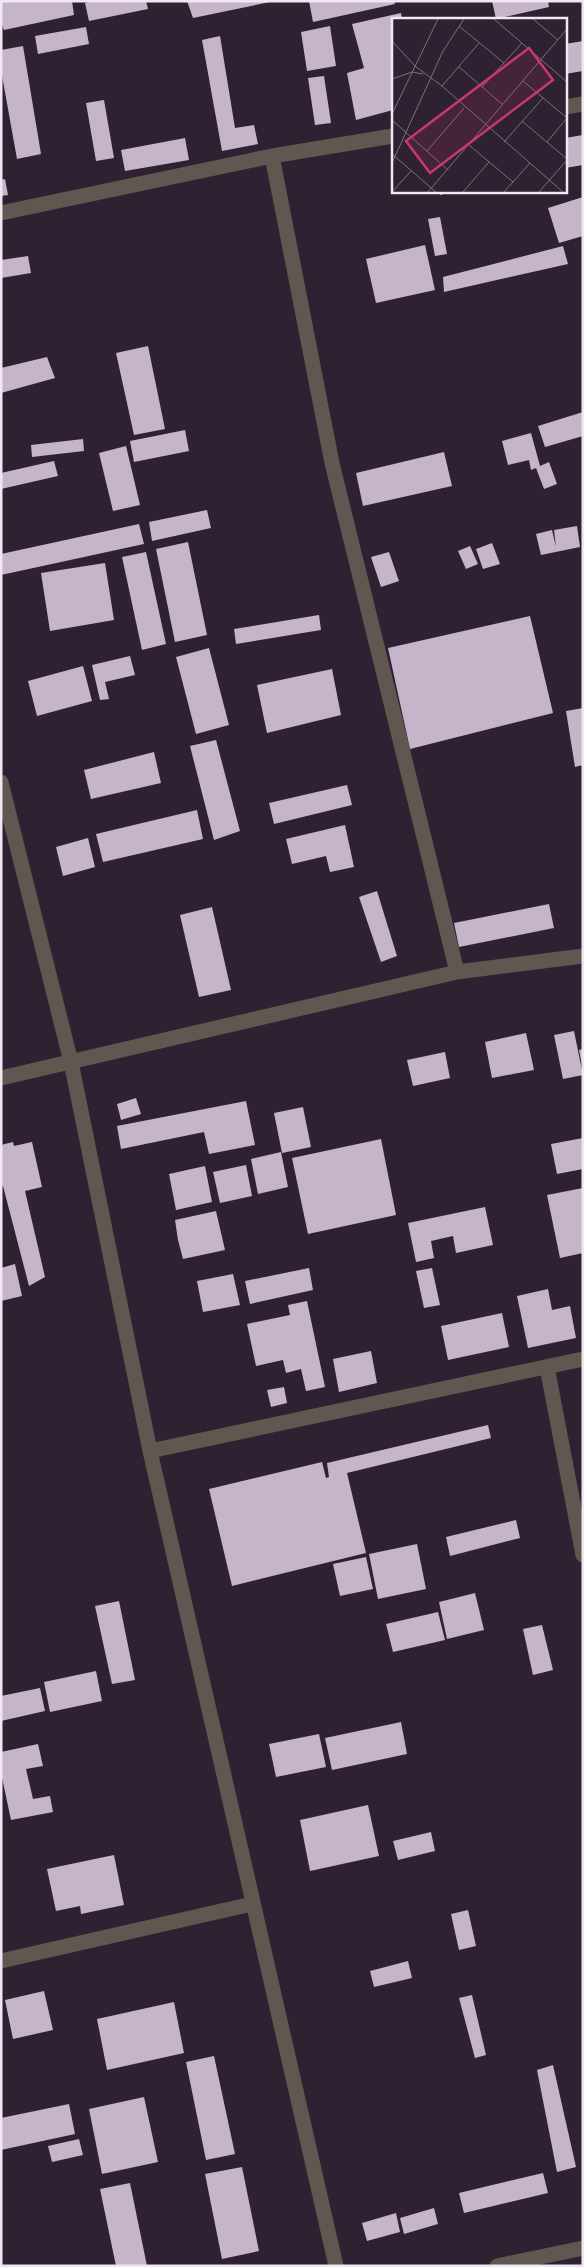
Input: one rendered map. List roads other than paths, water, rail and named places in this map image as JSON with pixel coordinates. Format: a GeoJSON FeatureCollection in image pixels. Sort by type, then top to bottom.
{"type":"FeatureCollection","features":[{"type":"Feature","properties":{"kind":"street"},"geometry":{"type":"LineString","coordinates":[[566,107],[583,104]]}},
{"type":"Feature","properties":{"kind":"street"},"geometry":{"type":"LineString","coordinates":[[1,213],[272,156],[392,136]]}},
{"type":"Feature","properties":{"kind":"street"},"geometry":{"type":"LineString","coordinates":[[272,156],[332,463],[457,972]]}},
{"type":"Feature","properties":{"kind":"street"},"geometry":{"type":"LineString","coordinates":[[1,782],[71,1062],[150,1451],[336,2266]]}},
{"type":"Feature","properties":{"kind":"street"},"geometry":{"type":"LineString","coordinates":[[1,1078],[457,972],[583,956]]}},
{"type":"Feature","properties":{"kind":"street"},"geometry":{"type":"LineString","coordinates":[[150,1451],[583,1359]]}},
{"type":"Feature","properties":{"kind":"street"},"geometry":{"type":"LineString","coordinates":[[547,1367],[583,1555]]}},
{"type":"Feature","properties":{"kind":"street"},"geometry":{"type":"LineString","coordinates":[[1,1961],[252,1904]]}},
{"type":"Feature","properties":{"kind":"street"},"geometry":{"type":"LineString","coordinates":[[497,2266],[583,2248]]}}]}
